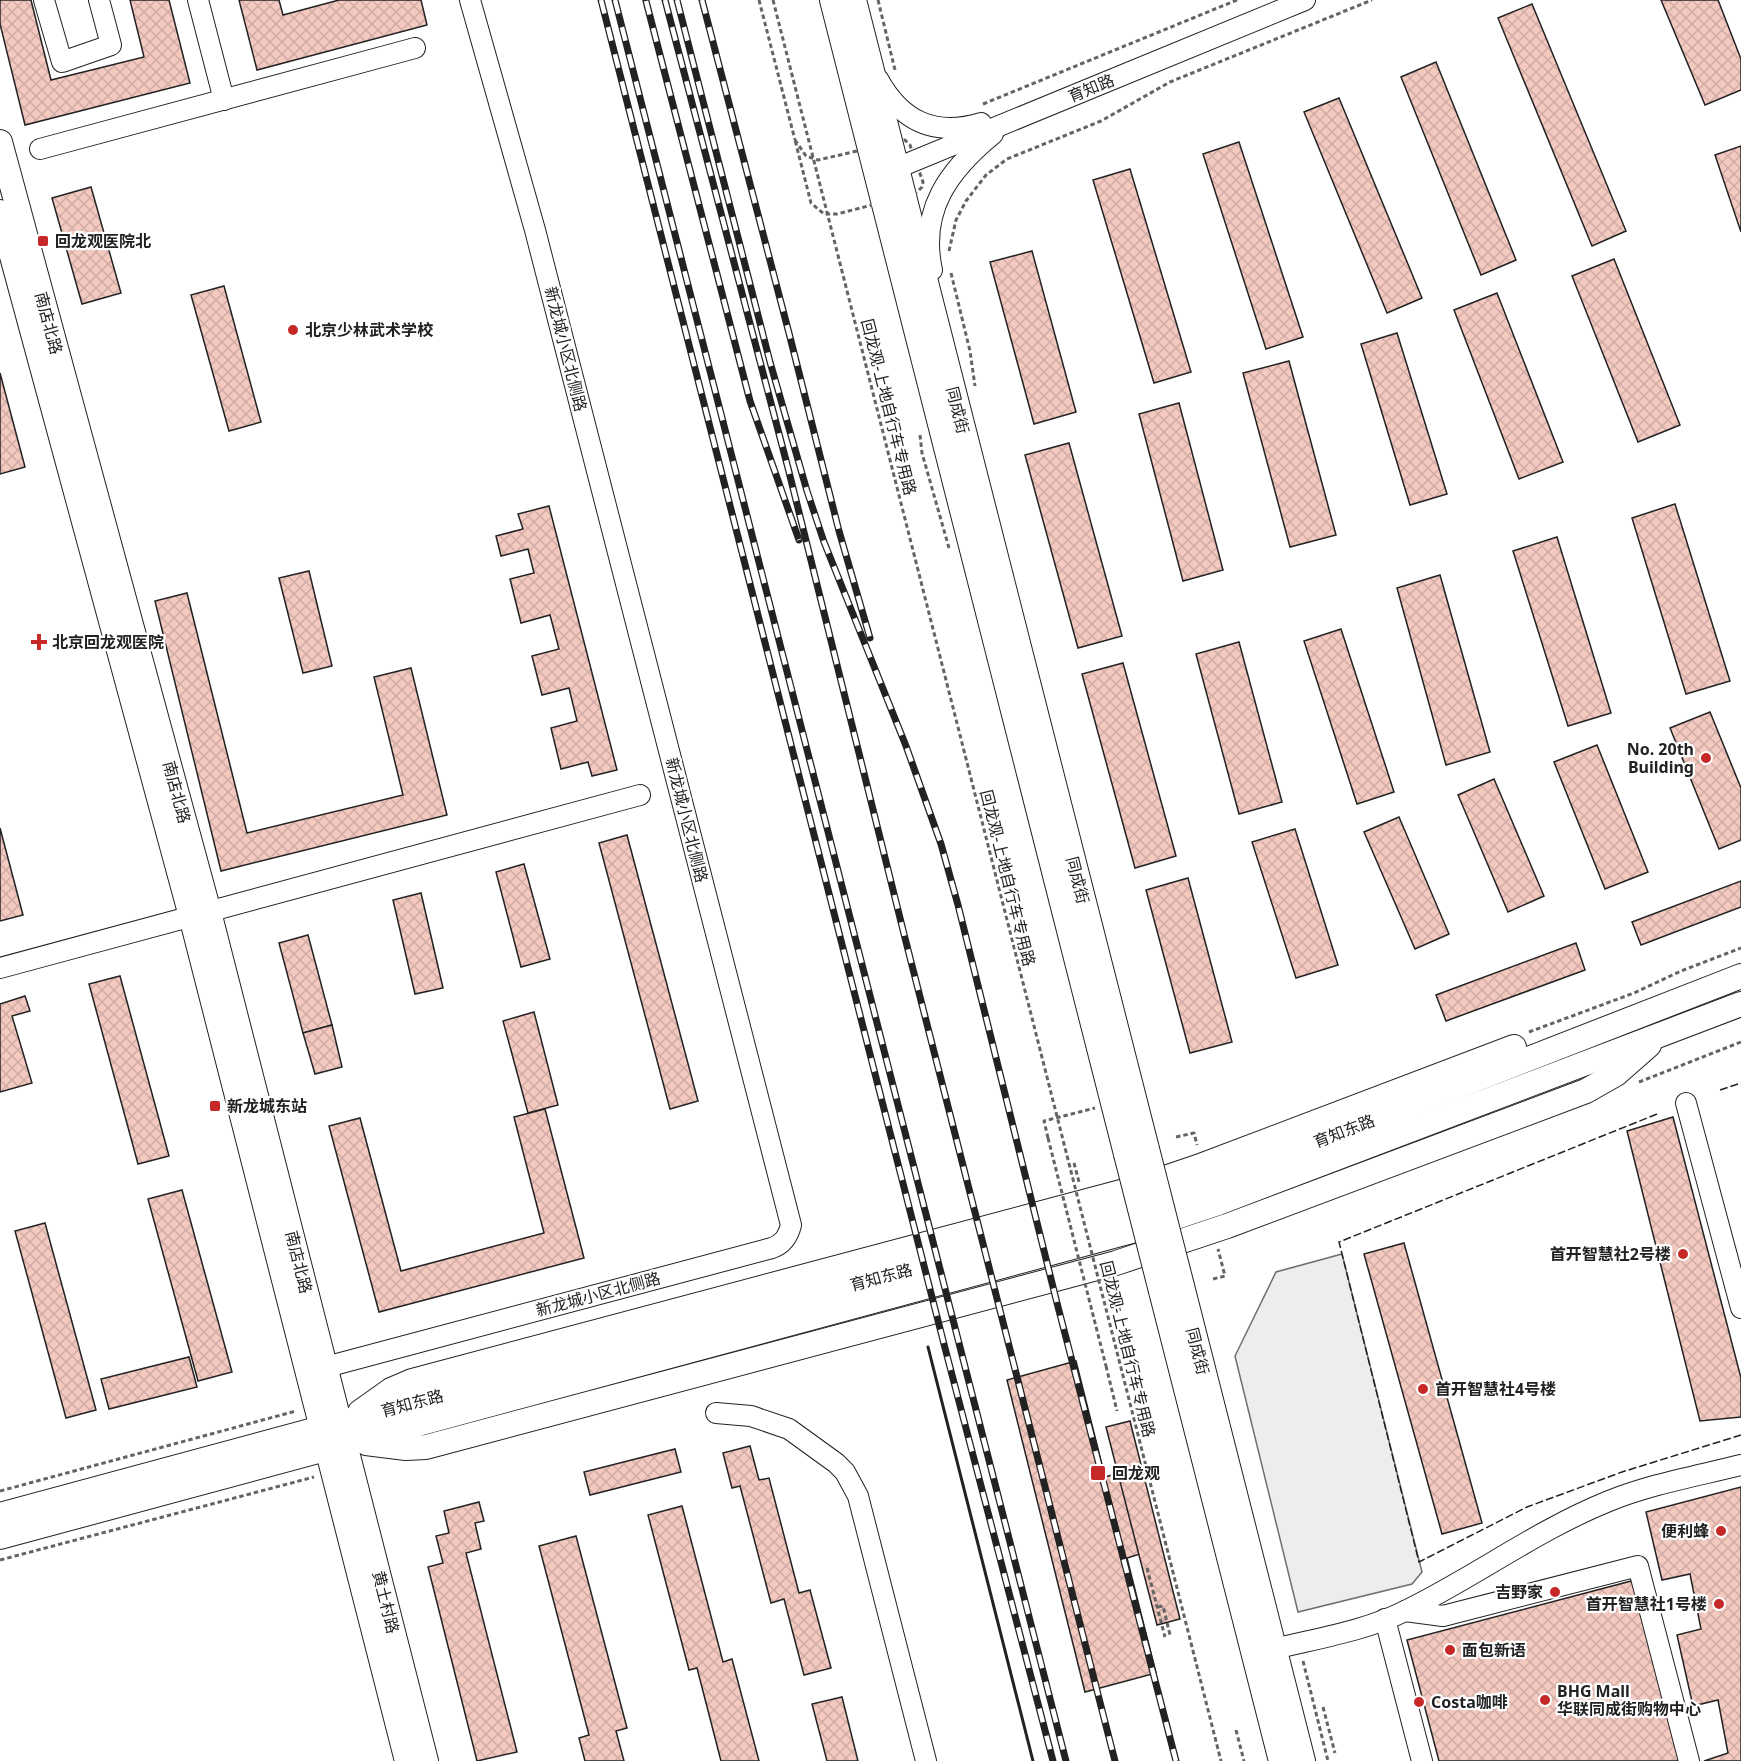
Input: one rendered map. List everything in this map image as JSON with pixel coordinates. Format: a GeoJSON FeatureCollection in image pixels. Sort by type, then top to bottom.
{"type":"FeatureCollection","features":[{"type":"Feature","properties":{"kind":"main road","name":"同成街"},"geometry":{"type":"LineString","coordinates":[[832,0],[887,170],[963,429],[1136,1152]]}},
{"type":"Feature","properties":{"kind":"main road","name":"同成街"},"geometry":{"type":"LineString","coordinates":[[854,0],[864,38],[887,170],[1171,1288],[1281,1761]]}},
{"type":"Feature","properties":{"kind":"main road","name":"南店北路"},"geometry":{"type":"LineString","coordinates":[[0,142],[334,1436]]}},
{"type":"Feature","properties":{"kind":"main road","name":"南店北路"},"geometry":{"type":"LineString","coordinates":[[0,212],[326,1367],[334,1436]]}},
{"type":"Feature","properties":{"kind":"main road","name":"育知东路"},"geometry":{"type":"LineString","coordinates":[[0,1537],[334,1436],[1148,1204],[1249,1168],[1741,976]]}},
{"type":"Feature","properties":{"kind":"main road","name":"育知东路"},"geometry":{"type":"LineString","coordinates":[[0,1515],[334,1436],[1143,1228],[1218,1203],[1741,1004]]}},
{"type":"Feature","properties":{"kind":"main road","name":"同成街"},"geometry":{"type":"LineString","coordinates":[[1171,1288],[1274,1649],[1303,1761]]}},
{"type":"Feature","properties":{"kind":"main road","name":"黄土村路"},"geometry":{"type":"LineString","coordinates":[[334,1436],[407,1761]]}},
{"type":"Feature","properties":{"kind":"main road","name":"黄土村路"},"geometry":{"type":"LineString","coordinates":[[334,1436],[426,1761]]}},
{"type":"Feature","properties":{"kind":"street"},"geometry":{"type":"LineString","coordinates":[[44,0],[62,62],[111,45],[99,0]]}},
{"type":"Feature","properties":{"kind":"street"},"geometry":{"type":"LineString","coordinates":[[198,0],[224,100]]}},
{"type":"Feature","properties":{"kind":"street","name":"新龙城小区北侧路"},"geometry":{"type":"LineString","coordinates":[[326,1367],[772,1248],[778,1246],[786,1238],[791,1225],[535,230],[470,0]]}},
{"type":"Feature","properties":{"kind":"street","name":"育知路"},"geometry":{"type":"LineString","coordinates":[[887,170],[1305,0]]}},
{"type":"Feature","properties":{"kind":"street"},"geometry":{"type":"LineString","coordinates":[[864,38],[874,70],[893,103],[913,119],[945,129],[962,128],[980,123],[1069,88],[1142,67]]}},
{"type":"Feature","properties":{"kind":"street"},"geometry":{"type":"LineString","coordinates":[[40,149],[415,48]]}},
{"type":"Feature","properties":{"kind":"street"},"geometry":{"type":"LineString","coordinates":[[963,429],[954,352],[929,255],[930,220],[936,201],[944,187],[964,161],[999,130],[1035,111]]}},
{"type":"Feature","properties":{"kind":"street"},"geometry":{"type":"LineString","coordinates":[[0,968],[640,795]]}},
{"type":"Feature","properties":{"kind":"street"},"geometry":{"type":"LineString","coordinates":[[1686,1103],[1741,1308]]}},
{"type":"Feature","properties":{"kind":"street"},"geometry":{"type":"LineString","coordinates":[[716,1413],[751,1416],[789,1429],[836,1463],[852,1482],[858,1496],[926,1761]]}},
{"type":"Feature","properties":{"kind":"street"},"geometry":{"type":"LineString","coordinates":[[1274,1649],[1385,1619],[1405,1611],[1550,1529],[1611,1500],[1640,1490],[1741,1465]]}},
{"type":"Feature","properties":{"kind":"street"},"geometry":{"type":"LineString","coordinates":[[1405,1611],[1443,1616],[1638,1566],[1689,1761]]}},
{"type":"Feature","properties":{"kind":"street"},"geometry":{"type":"LineString","coordinates":[[1385,1619],[1422,1761]]}},
{"type":"Feature","properties":{"kind":"path"},"geometry":{"type":"LineString","coordinates":[[759,0],[810,199],[814,207],[829,215],[865,207]]}},
{"type":"Feature","properties":{"kind":"path","name":"回龙观-上地自行车专用路"},"geometry":{"type":"LineString","coordinates":[[773,0],[1221,1761]]}},
{"type":"Feature","properties":{"kind":"path"},"geometry":{"type":"LineString","coordinates":[[878,0],[898,78]]}},
{"type":"Feature","properties":{"kind":"path"},"geometry":{"type":"LineString","coordinates":[[976,106],[1237,0]]}},
{"type":"Feature","properties":{"kind":"path"},"geometry":{"type":"LineString","coordinates":[[949,258],[951,239],[962,208],[986,175],[1006,159],[1101,121],[1170,82],[1372,0]]}},
{"type":"Feature","properties":{"kind":"path"},"geometry":{"type":"LineString","coordinates":[[795,140],[802,153],[814,160],[851,153]]}},
{"type":"Feature","properties":{"kind":"path"},"geometry":{"type":"LineString","coordinates":[[950,267],[970,351],[976,390]]}},
{"type":"Feature","properties":{"kind":"path"},"geometry":{"type":"LineString","coordinates":[[1524,1034],[1634,993],[1681,971],[1741,948]]}},
{"type":"Feature","properties":{"kind":"path"},"geometry":{"type":"LineString","coordinates":[[1097,1108],[1044,1121],[1117,1411]]}},
{"type":"Feature","properties":{"kind":"path"},"geometry":{"type":"LineString","coordinates":[[1176,1137],[1194,1133],[1197,1145]]}},
{"type":"Feature","properties":{"kind":"path"},"geometry":{"type":"LineString","coordinates":[[1074,1163],[1079,1182]]}},
{"type":"Feature","properties":{"kind":"path"},"geometry":{"type":"LineString","coordinates":[[1056,1198],[1079,1192]]}},
{"type":"Feature","properties":{"kind":"path"},"geometry":{"type":"LineString","coordinates":[[1213,1279],[1225,1276],[1218,1247]]}},
{"type":"Feature","properties":{"kind":"path"},"geometry":{"type":"LineString","coordinates":[[1112,1283],[1120,1312]]}},
{"type":"Feature","properties":{"kind":"path"},"geometry":{"type":"LineString","coordinates":[[0,1491],[282,1415]]}},
{"type":"Feature","properties":{"kind":"path"},"geometry":{"type":"LineString","coordinates":[[0,1560],[297,1481]]}},
{"type":"Feature","properties":{"kind":"path"},"geometry":{"type":"LineString","coordinates":[[1147,1568],[1165,1637]]}},
{"type":"Feature","properties":{"kind":"path"},"geometry":{"type":"LineString","coordinates":[[1158,1607],[1163,1606],[1170,1635]]}},
{"type":"Feature","properties":{"kind":"path"},"geometry":{"type":"LineString","coordinates":[[1323,1707],[1335,1753]]}},
{"type":"Feature","properties":{"kind":"path"},"geometry":{"type":"LineString","coordinates":[[1236,1730],[1244,1761]]}},
{"type":"Feature","properties":{"kind":"shaded area"},"geometry":{"type":"Polygon","coordinates":[[[1342,1254],[1422,1572],[1412,1584],[1298,1612],[1235,1356],[1276,1272],[1342,1254]]]}},
{"type":"Feature","properties":{"kind":"building"},"geometry":{"type":"Polygon","coordinates":[[[0,0],[31,0],[51,80],[144,57],[130,0],[169,0],[190,83],[25,125],[0,24],[0,0]]]}},
{"type":"Feature","properties":{"kind":"building"},"geometry":{"type":"Polygon","coordinates":[[[239,0],[279,0],[283,15],[339,0],[421,0],[427,25],[257,70],[239,0]]]}},
{"type":"Feature","properties":{"kind":"building"},"geometry":{"type":"Polygon","coordinates":[[[1661,0],[1718,0],[1741,59],[1741,90],[1705,105],[1661,0]]]}},
{"type":"Feature","properties":{"kind":"building"},"geometry":{"type":"Polygon","coordinates":[[[1532,4],[1626,231],[1592,246],[1498,18],[1532,4]]]}},
{"type":"Feature","properties":{"kind":"building"},"geometry":{"type":"Polygon","coordinates":[[[1436,62],[1516,260],[1481,275],[1401,77],[1436,62]]]}},
{"type":"Feature","properties":{"kind":"building"},"geometry":{"type":"Polygon","coordinates":[[[1339,98],[1422,298],[1387,313],[1304,112],[1339,98]]]}},
{"type":"Feature","properties":{"kind":"building"},"geometry":{"type":"Polygon","coordinates":[[[1239,142],[1303,337],[1266,349],[1203,154],[1239,142]]]}},
{"type":"Feature","properties":{"kind":"building"},"geometry":{"type":"Polygon","coordinates":[[[1741,146],[1741,232],[1715,155],[1741,146]]]}},
{"type":"Feature","properties":{"kind":"building"},"geometry":{"type":"Polygon","coordinates":[[[1130,169],[1191,372],[1154,383],[1093,180],[1130,169]]]}},
{"type":"Feature","properties":{"kind":"building"},"geometry":{"type":"Polygon","coordinates":[[[91,187],[121,293],[82,304],[52,198],[91,187]]]}},
{"type":"Feature","properties":{"kind":"building"},"geometry":{"type":"Polygon","coordinates":[[[1032,251],[1076,412],[1034,424],[990,262],[1032,251]]]}},
{"type":"Feature","properties":{"kind":"building"},"geometry":{"type":"Polygon","coordinates":[[[1614,259],[1680,425],[1638,442],[1572,276],[1614,259]]]}},
{"type":"Feature","properties":{"kind":"building"},"geometry":{"type":"Polygon","coordinates":[[[224,286],[261,422],[229,431],[191,295],[224,286]]]}},
{"type":"Feature","properties":{"kind":"building"},"geometry":{"type":"Polygon","coordinates":[[[1497,293],[1563,462],[1519,479],[1454,310],[1497,293]]]}},
{"type":"Feature","properties":{"kind":"building"},"geometry":{"type":"Polygon","coordinates":[[[1397,333],[1447,494],[1410,505],[1361,344],[1397,333]]]}},
{"type":"Feature","properties":{"kind":"building"},"geometry":{"type":"Polygon","coordinates":[[[1289,361],[1336,535],[1290,547],[1243,373],[1289,361]]]}},
{"type":"Feature","properties":{"kind":"building"},"geometry":{"type":"Polygon","coordinates":[[[0,373],[25,467],[0,474],[0,373]]]}},
{"type":"Feature","properties":{"kind":"building"},"geometry":{"type":"Polygon","coordinates":[[[1179,403],[1223,570],[1183,581],[1139,414],[1179,403]]]}},
{"type":"Feature","properties":{"kind":"building"},"geometry":{"type":"Polygon","coordinates":[[[1069,443],[1122,636],[1078,648],[1025,455],[1069,443]]]}},
{"type":"Feature","properties":{"kind":"building"},"geometry":{"type":"Polygon","coordinates":[[[1675,504],[1730,681],[1686,694],[1632,518],[1675,504]]]}},
{"type":"Feature","properties":{"kind":"building"},"geometry":{"type":"Polygon","coordinates":[[[549,506],[617,770],[592,776],[588,762],[561,769],[551,728],[577,721],[569,688],[542,695],[532,656],[559,649],[550,615],[521,623],[510,579],[534,573],[528,549],[501,556],[496,536],[523,529],[518,514],[549,506]]]}},
{"type":"Feature","properties":{"kind":"building"},"geometry":{"type":"Polygon","coordinates":[[[1557,537],[1611,713],[1568,726],[1513,551],[1557,537]]]}},
{"type":"Feature","properties":{"kind":"building"},"geometry":{"type":"Polygon","coordinates":[[[309,571],[332,666],[303,673],[279,578],[309,571]]]}},
{"type":"Feature","properties":{"kind":"building"},"geometry":{"type":"Polygon","coordinates":[[[1440,575],[1490,752],[1446,765],[1397,588],[1440,575]]]}},
{"type":"Feature","properties":{"kind":"building"},"geometry":{"type":"Polygon","coordinates":[[[187,593],[247,833],[403,795],[374,677],[411,668],[447,815],[221,871],[155,601],[187,593]]]}},
{"type":"Feature","properties":{"kind":"building"},"geometry":{"type":"Polygon","coordinates":[[[1341,629],[1394,792],[1357,804],[1304,641],[1341,629]]]}},
{"type":"Feature","properties":{"kind":"building"},"geometry":{"type":"Polygon","coordinates":[[[1239,642],[1282,802],[1239,814],[1196,654],[1239,642]]]}},
{"type":"Feature","properties":{"kind":"building"},"geometry":{"type":"Polygon","coordinates":[[[1123,663],[1176,856],[1135,868],[1082,674],[1123,663]]]}},
{"type":"Feature","properties":{"kind":"building","name":"No. 20th Building"},"geometry":{"type":"Polygon","coordinates":[[[1710,712],[1741,788],[1741,840],[1719,849],[1670,728],[1710,712]]]}},
{"type":"Feature","properties":{"kind":"building"},"geometry":{"type":"Polygon","coordinates":[[[1597,745],[1648,872],[1605,889],[1554,762],[1597,745]]]}},
{"type":"Feature","properties":{"kind":"building"},"geometry":{"type":"Polygon","coordinates":[[[1494,779],[1544,896],[1508,912],[1458,795],[1494,779]]]}},
{"type":"Feature","properties":{"kind":"building"},"geometry":{"type":"Polygon","coordinates":[[[1399,817],[1449,934],[1415,949],[1364,832],[1399,817]]]}},
{"type":"Feature","properties":{"kind":"building"},"geometry":{"type":"Polygon","coordinates":[[[0,828],[23,915],[0,921],[0,828]]]}},
{"type":"Feature","properties":{"kind":"building"},"geometry":{"type":"Polygon","coordinates":[[[1295,829],[1338,965],[1296,978],[1252,842],[1295,829]]]}},
{"type":"Feature","properties":{"kind":"building"},"geometry":{"type":"Polygon","coordinates":[[[627,835],[698,1101],[670,1109],[599,843],[627,835]]]}},
{"type":"Feature","properties":{"kind":"building"},"geometry":{"type":"Polygon","coordinates":[[[524,864],[550,959],[521,967],[496,872],[524,864]]]}},
{"type":"Feature","properties":{"kind":"building"},"geometry":{"type":"Polygon","coordinates":[[[1188,878],[1232,1042],[1190,1053],[1146,890],[1188,878]]]}},
{"type":"Feature","properties":{"kind":"building"},"geometry":{"type":"Polygon","coordinates":[[[1741,881],[1741,907],[1641,945],[1632,922],[1741,881]]]}},
{"type":"Feature","properties":{"kind":"building"},"geometry":{"type":"Polygon","coordinates":[[[421,893],[443,988],[415,994],[393,900],[421,893]]]}},
{"type":"Feature","properties":{"kind":"building"},"geometry":{"type":"Polygon","coordinates":[[[308,935],[332,1025],[303,1033],[279,943],[308,935]]]}},
{"type":"Feature","properties":{"kind":"building"},"geometry":{"type":"Polygon","coordinates":[[[1576,943],[1585,970],[1446,1021],[1436,995],[1576,943]]]}},
{"type":"Feature","properties":{"kind":"building"},"geometry":{"type":"Polygon","coordinates":[[[120,976],[169,1156],[138,1164],[89,984],[120,976]]]}},
{"type":"Feature","properties":{"kind":"building"},"geometry":{"type":"Polygon","coordinates":[[[25,996],[30,1011],[12,1016],[32,1083],[0,1092],[0,1004],[25,996]]]}},
{"type":"Feature","properties":{"kind":"building"},"geometry":{"type":"Polygon","coordinates":[[[534,1012],[558,1105],[528,1113],[503,1021],[534,1012]]]}},
{"type":"Feature","properties":{"kind":"building"},"geometry":{"type":"Polygon","coordinates":[[[332,1025],[342,1067],[315,1074],[303,1033],[332,1025]]]}},
{"type":"Feature","properties":{"kind":"building"},"geometry":{"type":"Polygon","coordinates":[[[545,1109],[584,1258],[379,1312],[329,1126],[360,1118],[401,1271],[544,1233],[514,1117],[545,1109]]]}},
{"type":"Feature","properties":{"kind":"building","name":"首开智慧社2号楼"},"geometry":{"type":"Polygon","coordinates":[[[1673,1117],[1741,1378],[1741,1417],[1700,1421],[1627,1131],[1673,1117]]]}},
{"type":"Feature","properties":{"kind":"building"},"geometry":{"type":"Polygon","coordinates":[[[182,1190],[232,1372],[198,1381],[148,1199],[182,1190]]]}},
{"type":"Feature","properties":{"kind":"building"},"geometry":{"type":"Polygon","coordinates":[[[45,1223],[96,1410],[66,1418],[15,1231],[45,1223]]]}},
{"type":"Feature","properties":{"kind":"building","name":"首开智慧社4号楼"},"geometry":{"type":"Polygon","coordinates":[[[1404,1243],[1482,1523],[1442,1534],[1364,1254],[1404,1243]]]}},
{"type":"Feature","properties":{"kind":"building"},"geometry":{"type":"Polygon","coordinates":[[[189,1357],[197,1387],[109,1409],[101,1379],[189,1357]]]}},
{"type":"Feature","properties":{"kind":"building"},"geometry":{"type":"Polygon","coordinates":[[[1076,1361],[1105,1477],[1119,1473],[1140,1554],[1127,1558],[1156,1673],[1085,1692],[1007,1380],[1076,1361]]]}},
{"type":"Feature","properties":{"kind":"building"},"geometry":{"type":"Polygon","coordinates":[[[1130,1421],[1180,1619],[1157,1625],[1106,1427],[1130,1421]]]}},
{"type":"Feature","properties":{"kind":"building"},"geometry":{"type":"Polygon","coordinates":[[[750,1446],[759,1480],[769,1478],[799,1593],[810,1590],[831,1668],[804,1675],[784,1599],[771,1603],[740,1486],[732,1488],[723,1453],[750,1446]]]}},
{"type":"Feature","properties":{"kind":"building"},"geometry":{"type":"Polygon","coordinates":[[[675,1449],[681,1472],[590,1495],[584,1472],[675,1449]]]}},
{"type":"Feature","properties":{"kind":"building","name":"首开智慧社1号楼"},"geometry":{"type":"Polygon","coordinates":[[[1741,1487],[1741,1761],[1704,1761],[1728,1753],[1718,1700],[1693,1706],[1677,1635],[1701,1629],[1690,1574],[1662,1580],[1646,1512],[1741,1487]]]}},
{"type":"Feature","properties":{"kind":"building"},"geometry":{"type":"Polygon","coordinates":[[[479,1502],[484,1521],[475,1523],[481,1549],[466,1553],[517,1752],[477,1761],[428,1567],[443,1563],[436,1536],[449,1533],[444,1511],[479,1502]]]}},
{"type":"Feature","properties":{"kind":"building"},"geometry":{"type":"Polygon","coordinates":[[[682,1506],[723,1662],[732,1659],[759,1761],[721,1761],[697,1668],[689,1670],[648,1515],[682,1506]]]}},
{"type":"Feature","properties":{"kind":"building"},"geometry":{"type":"Polygon","coordinates":[[[576,1536],[627,1728],[616,1731],[624,1761],[585,1761],[579,1738],[589,1735],[539,1546],[576,1536]]]}},
{"type":"Feature","properties":{"kind":"building","name":"BHG Mall 华联同成街购物中心"},"geometry":{"type":"Polygon","coordinates":[[[1635,1580],[1683,1761],[1439,1761],[1407,1640],[1635,1580]]]}},
{"type":"Feature","properties":{"kind":"building"},"geometry":{"type":"Polygon","coordinates":[[[842,1697],[858,1761],[827,1761],[812,1704],[842,1697]]]}},
{"type":"Feature","properties":{"kind":"railway"},"geometry":{"type":"LineString","coordinates":[[601,0],[945,1348],[1053,1761]]}},
{"type":"Feature","properties":{"kind":"railway"},"geometry":{"type":"LineString","coordinates":[[615,0],[1066,1761]]}},
{"type":"Feature","properties":{"kind":"railway"},"geometry":{"type":"LineString","coordinates":[[665,0],[788,468],[905,938],[1115,1761]]}},
{"type":"Feature","properties":{"kind":"railway"},"geometry":{"type":"LineString","coordinates":[[677,0],[770,362],[807,491],[824,542],[906,746],[941,844],[1176,1761]]}},
{"type":"Feature","properties":{"kind":"railway"},"geometry":{"type":"LineString","coordinates":[[702,0],[839,531],[870,638]]}},
{"type":"Feature","properties":{"kind":"railway"},"geometry":{"type":"LineString","coordinates":[[646,1],[750,401],[799,540]]}},
{"type":"Feature","properties":{"kind":"fence"},"geometry":{"type":"LineString","coordinates":[[1720,1090],[1741,1083]]}},
{"type":"Feature","properties":{"kind":"fence"},"geometry":{"type":"LineString","coordinates":[[1657,1114],[1339,1242],[1419,1562],[1527,1507],[1622,1472],[1741,1435]]}},
{"type":"Feature","properties":{"kind":"wall"},"geometry":{"type":"LineString","coordinates":[[928,1347],[1033,1761]]}},
{"type":"Feature","properties":{"kind":"place","name":"回龙观医院北"},"geometry":{"type":"Point","coordinates":[43,241]}},
{"type":"Feature","properties":{"kind":"place","name":"北京少林武术学校"},"geometry":{"type":"Point","coordinates":[293,330]}},
{"type":"Feature","properties":{"kind":"place","name":"北京回龙观医院"},"geometry":{"type":"Point","coordinates":[39,642]}},
{"type":"Feature","properties":{"kind":"place","name":"No. 20th Building"},"geometry":{"type":"Point","coordinates":[1706,758]}},
{"type":"Feature","properties":{"kind":"place","name":"新龙城东站"},"geometry":{"type":"Point","coordinates":[215,1106]}},
{"type":"Feature","properties":{"kind":"place","name":"首开智慧社2号楼"},"geometry":{"type":"Point","coordinates":[1683,1254]}},
{"type":"Feature","properties":{"kind":"place","name":"首开智慧社4号楼"},"geometry":{"type":"Point","coordinates":[1423,1389]}},
{"type":"Feature","properties":{"kind":"place","name":"回龙观"},"geometry":{"type":"Point","coordinates":[1098,1473]}},
{"type":"Feature","properties":{"kind":"place","name":"便利蜂"},"geometry":{"type":"Point","coordinates":[1721,1531]}},
{"type":"Feature","properties":{"kind":"place","name":"吉野家"},"geometry":{"type":"Point","coordinates":[1555,1592]}},
{"type":"Feature","properties":{"kind":"place","name":"首开智慧社1号楼"},"geometry":{"type":"Point","coordinates":[1719,1604]}},
{"type":"Feature","properties":{"kind":"place","name":"面包新语"},"geometry":{"type":"Point","coordinates":[1450,1650]}},
{"type":"Feature","properties":{"kind":"place","name":"BHG Mall 华联同成街购物中心"},"geometry":{"type":"Point","coordinates":[1545,1700]}},
{"type":"Feature","properties":{"kind":"place","name":"Costa咖啡"},"geometry":{"type":"Point","coordinates":[1419,1702]}}]}
